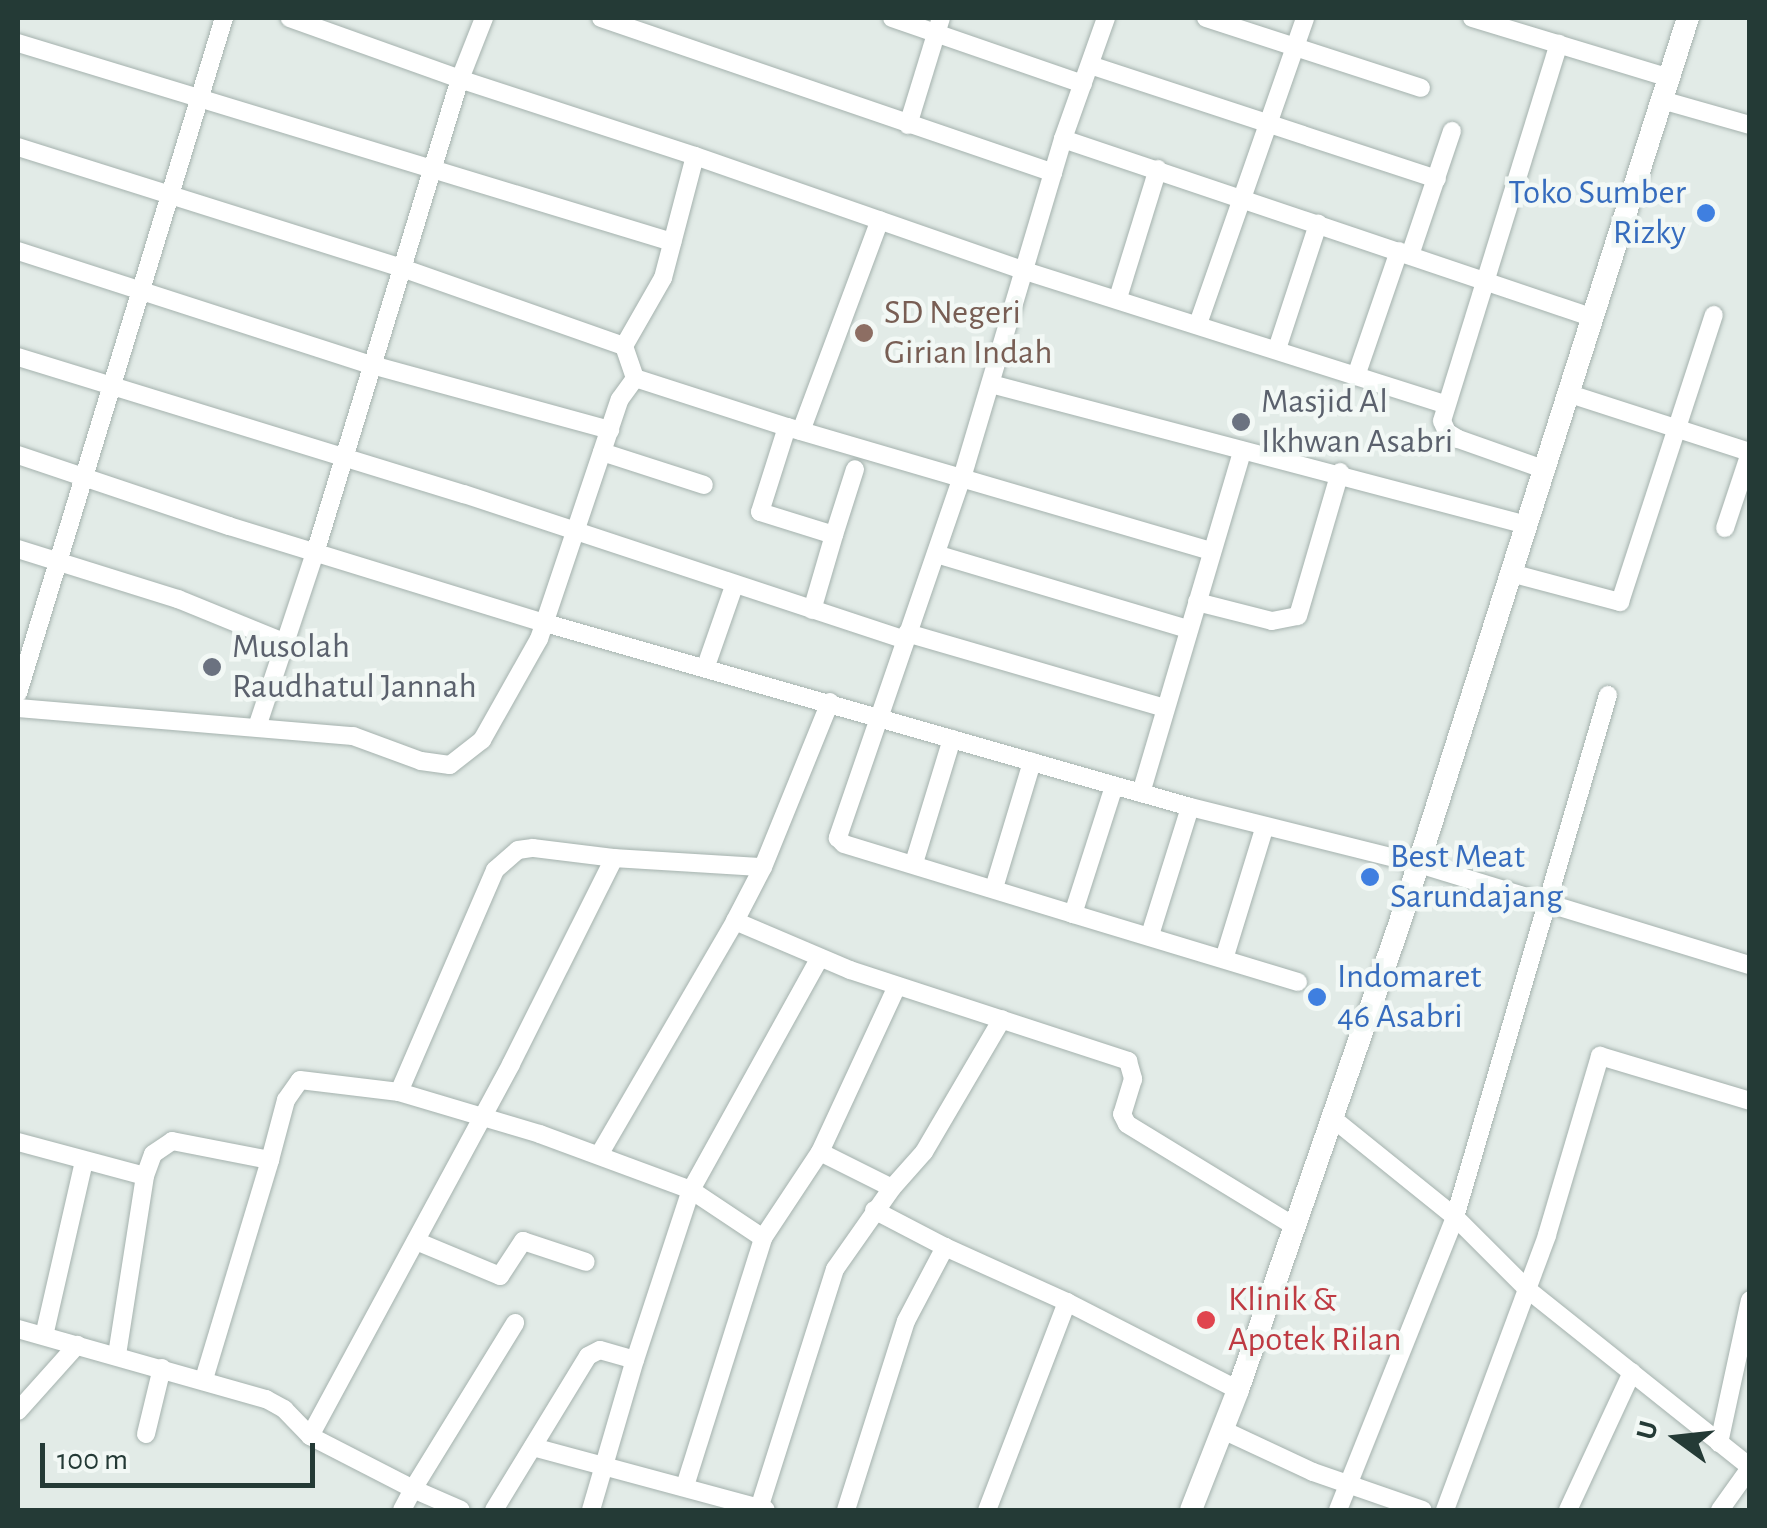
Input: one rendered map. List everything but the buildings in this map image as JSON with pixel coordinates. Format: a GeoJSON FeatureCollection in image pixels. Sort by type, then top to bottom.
{"type":"FeatureCollection","features":[{"type":"Feature","properties":{"kind":"street"},"geometry":{"type":"LineString","coordinates":[[18,693],[144,292],[224,18]]}},
{"type":"Feature","properties":{"kind":"street"},"geometry":{"type":"LineString","coordinates":[[290,18],[1026,271],[1445,404]]}},
{"type":"Feature","properties":{"kind":"street"},"geometry":{"type":"LineString","coordinates":[[257,727],[316,553],[460,79],[484,18]]}},
{"type":"Feature","properties":{"kind":"street"},"geometry":{"type":"LineString","coordinates":[[601,18],[1053,173]]}},
{"type":"Feature","properties":{"kind":"street"},"geometry":{"type":"LineString","coordinates":[[892,18],[938,25],[1083,84]]}},
{"type":"Feature","properties":{"kind":"street"},"geometry":{"type":"LineString","coordinates":[[1106,18],[1063,140],[962,478],[838,838],[844,844],[1298,982]]}},
{"type":"Feature","properties":{"kind":"street"},"geometry":{"type":"LineString","coordinates":[[1206,18],[1421,88]]}},
{"type":"Feature","properties":{"kind":"street"},"geometry":{"type":"LineString","coordinates":[[1198,324],[1305,18]]}},
{"type":"Feature","properties":{"kind":"street"},"geometry":{"type":"LineString","coordinates":[[1472,18],[1670,78]]}},
{"type":"Feature","properties":{"kind":"street"},"geometry":{"type":"LineString","coordinates":[[1191,1510],[1238,1390],[1419,864],[1688,18]]}},
{"type":"Feature","properties":{"kind":"street"},"geometry":{"type":"LineString","coordinates":[[908,125],[938,25]]}},
{"type":"Feature","properties":{"kind":"street"},"geometry":{"type":"LineString","coordinates":[[18,43],[672,242]]}},
{"type":"Feature","properties":{"kind":"street"},"geometry":{"type":"LineString","coordinates":[[1546,470],[1447,432],[1442,421],[1559,44]]}},
{"type":"Feature","properties":{"kind":"street"},"geometry":{"type":"LineString","coordinates":[[1090,64],[1436,179]]}},
{"type":"Feature","properties":{"kind":"street"},"geometry":{"type":"LineString","coordinates":[[1662,100],[1750,125]]}},
{"type":"Feature","properties":{"kind":"street"},"geometry":{"type":"LineString","coordinates":[[1356,376],[1452,131]]}},
{"type":"Feature","properties":{"kind":"street"},"geometry":{"type":"LineString","coordinates":[[1063,140],[1594,318]]}},
{"type":"Feature","properties":{"kind":"street"},"geometry":{"type":"LineString","coordinates":[[18,147],[402,268],[624,346]]}},
{"type":"Feature","properties":{"kind":"street"},"geometry":{"type":"LineString","coordinates":[[624,346],[651,305],[694,156]]}},
{"type":"Feature","properties":{"kind":"street"},"geometry":{"type":"LineString","coordinates":[[1118,298],[1158,169]]}},
{"type":"Feature","properties":{"kind":"street"},"geometry":{"type":"LineString","coordinates":[[834,535],[760,512],[880,220]]}},
{"type":"Feature","properties":{"kind":"street"},"geometry":{"type":"LineString","coordinates":[[1277,350],[1318,224]]}},
{"type":"Feature","properties":{"kind":"street"},"geometry":{"type":"LineString","coordinates":[[18,251],[372,365],[610,430]]}},
{"type":"Feature","properties":{"kind":"street"},"geometry":{"type":"LineString","coordinates":[[1511,572],[1620,602],[1714,315]]}},
{"type":"Feature","properties":{"kind":"street"},"geometry":{"type":"LineString","coordinates":[[624,346],[636,378]]}},
{"type":"Feature","properties":{"kind":"street"},"geometry":{"type":"LineString","coordinates":[[18,357],[812,610],[1165,708]]}},
{"type":"Feature","properties":{"kind":"street"},"geometry":{"type":"LineString","coordinates":[[636,378],[794,429],[1211,551]]}},
{"type":"Feature","properties":{"kind":"street"},"geometry":{"type":"LineString","coordinates":[[18,708],[352,736],[421,761],[450,766],[482,740],[500,713],[545,623],[626,386],[636,378]]}},
{"type":"Feature","properties":{"kind":"street"},"geometry":{"type":"LineString","coordinates":[[992,384],[1242,451],[1340,472],[1526,525]]}},
{"type":"Feature","properties":{"kind":"street"},"geometry":{"type":"LineString","coordinates":[[1570,394],[1750,452],[1724,528]]}},
{"type":"Feature","properties":{"kind":"street"},"geometry":{"type":"LineString","coordinates":[[1141,793],[1242,451]]}},
{"type":"Feature","properties":{"kind":"street"},"geometry":{"type":"LineString","coordinates":[[602,452],[704,484]]}},
{"type":"Feature","properties":{"kind":"street"},"geometry":{"type":"LineString","coordinates":[[18,455],[545,623],[1190,807],[1419,864],[1750,965]]}},
{"type":"Feature","properties":{"kind":"street"},"geometry":{"type":"LineString","coordinates":[[812,610],[855,469]]}},
{"type":"Feature","properties":{"kind":"street"},"geometry":{"type":"LineString","coordinates":[[1196,602],[1272,621],[1298,616],[1340,472]]}},
{"type":"Feature","properties":{"kind":"street"},"geometry":{"type":"LineString","coordinates":[[18,549],[178,599],[286,643]]}},
{"type":"Feature","properties":{"kind":"street"},"geometry":{"type":"LineString","coordinates":[[936,554],[1188,629]]}},
{"type":"Feature","properties":{"kind":"street"},"geometry":{"type":"LineString","coordinates":[[706,666],[734,586]]}},
{"type":"Feature","properties":{"kind":"street"},"geometry":{"type":"LineString","coordinates":[[18,633],[38,633]]}},
{"type":"Feature","properties":{"kind":"street"},"geometry":{"type":"LineString","coordinates":[[1338,1510],[1454,1216],[1608,695]]}},
{"type":"Feature","properties":{"kind":"street"},"geometry":{"type":"LineString","coordinates":[[599,1155],[763,867],[830,702]]}},
{"type":"Feature","properties":{"kind":"street"},"geometry":{"type":"LineString","coordinates":[[914,863],[952,739]]}},
{"type":"Feature","properties":{"kind":"street"},"geometry":{"type":"LineString","coordinates":[[994,888],[1032,762]]}},
{"type":"Feature","properties":{"kind":"street"},"geometry":{"type":"LineString","coordinates":[[1074,914],[1114,786]]}},
{"type":"Feature","properties":{"kind":"street"},"geometry":{"type":"LineString","coordinates":[[1150,936],[1190,807]]}},
{"type":"Feature","properties":{"kind":"street"},"geometry":{"type":"LineString","coordinates":[[1224,959],[1265,826]]}},
{"type":"Feature","properties":{"kind":"street"},"geometry":{"type":"LineString","coordinates":[[399,1092],[494,870],[518,850],[533,848],[614,858],[763,867]]}},
{"type":"Feature","properties":{"kind":"street"},"geometry":{"type":"LineString","coordinates":[[310,1436],[482,1116],[614,858]]}},
{"type":"Feature","properties":{"kind":"street"},"geometry":{"type":"LineString","coordinates":[[735,921],[819,959],[1128,1061],[1132,1078],[1122,1114],[1127,1124],[1294,1226]]}},
{"type":"Feature","properties":{"kind":"street"},"geometry":{"type":"LineString","coordinates":[[591,1510],[691,1190],[819,959]]}},
{"type":"Feature","properties":{"kind":"street"},"geometry":{"type":"LineString","coordinates":[[685,1486],[763,1238],[820,1152],[896,986]]}},
{"type":"Feature","properties":{"kind":"street"},"geometry":{"type":"LineString","coordinates":[[533,1447],[763,1510],[830,1282],[844,1252],[924,1152],[1002,1019]]}},
{"type":"Feature","properties":{"kind":"street"},"geometry":{"type":"LineString","coordinates":[[1445,1510],[1528,1289],[1576,1146],[1600,1056],[1750,1101]]}},
{"type":"Feature","properties":{"kind":"street"},"geometry":{"type":"LineString","coordinates":[[204,1379],[286,1100],[300,1080],[399,1092],[599,1155],[691,1190],[763,1238]]}},
{"type":"Feature","properties":{"kind":"street"},"geometry":{"type":"LineString","coordinates":[[1331,1117],[1454,1216],[1528,1289],[1750,1467],[1720,1510]]}},
{"type":"Feature","properties":{"kind":"street"},"geometry":{"type":"LineString","coordinates":[[116,1355],[145,1176],[153,1154],[172,1141],[270,1160]]}},
{"type":"Feature","properties":{"kind":"street"},"geometry":{"type":"LineString","coordinates":[[18,1147],[145,1176]]}},
{"type":"Feature","properties":{"kind":"street"},"geometry":{"type":"LineString","coordinates":[[820,1152],[892,1188]]}},
{"type":"Feature","properties":{"kind":"street"},"geometry":{"type":"LineString","coordinates":[[44,1336],[84,1160]]}},
{"type":"Feature","properties":{"kind":"street"},"geometry":{"type":"LineString","coordinates":[[874,1210],[1067,1302],[1238,1390]]}},
{"type":"Feature","properties":{"kind":"street"},"geometry":{"type":"LineString","coordinates":[[416,1241],[500,1276],[524,1241],[586,1262]]}},
{"type":"Feature","properties":{"kind":"street"},"geometry":{"type":"LineString","coordinates":[[846,1510],[906,1321],[945,1247]]}},
{"type":"Feature","properties":{"kind":"street"},"geometry":{"type":"LineString","coordinates":[[1718,1442],[1750,1300]]}},
{"type":"Feature","properties":{"kind":"street"},"geometry":{"type":"LineString","coordinates":[[987,1510],[1067,1302]]}},
{"type":"Feature","properties":{"kind":"street"},"geometry":{"type":"LineString","coordinates":[[402,1510],[515,1323]]}},
{"type":"Feature","properties":{"kind":"street"},"geometry":{"type":"LineString","coordinates":[[18,1329],[204,1379],[278,1404],[310,1436],[461,1510]]}},
{"type":"Feature","properties":{"kind":"street"},"geometry":{"type":"LineString","coordinates":[[18,1411],[77,1345]]}},
{"type":"Feature","properties":{"kind":"street"},"geometry":{"type":"LineString","coordinates":[[494,1510],[593,1352],[635,1360]]}},
{"type":"Feature","properties":{"kind":"street"},"geometry":{"type":"LineString","coordinates":[[146,1434],[162,1368]]}},
{"type":"Feature","properties":{"kind":"street"},"geometry":{"type":"LineString","coordinates":[[1568,1510],[1632,1372]]}},
{"type":"Feature","properties":{"kind":"street"},"geometry":{"type":"LineString","coordinates":[[1223,1430],[1348,1485],[1422,1510]]}},
{"type":"Feature","properties":{"kind":"place","name":"Toko Sumber Rizky"},"geometry":{"type":"Point","coordinates":[1706,213]}},
{"type":"Feature","properties":{"kind":"place","name":"SD Negeri Girian Indah"},"geometry":{"type":"Point","coordinates":[864,333]}},
{"type":"Feature","properties":{"kind":"place","name":"Masjid Al Ikhwan Asabri"},"geometry":{"type":"Point","coordinates":[1241,422]}},
{"type":"Feature","properties":{"kind":"place","name":"Musolah Raudhatul Jannah"},"geometry":{"type":"Point","coordinates":[212,667]}},
{"type":"Feature","properties":{"kind":"place","name":"Best Meat Sarundajang"},"geometry":{"type":"Point","coordinates":[1370,877]}},
{"type":"Feature","properties":{"kind":"place","name":"Indomaret 46 Asabri"},"geometry":{"type":"Point","coordinates":[1317,997]}},
{"type":"Feature","properties":{"kind":"place","name":"Klinik & Apotek Rilan"},"geometry":{"type":"Point","coordinates":[1206,1320]}}]}
